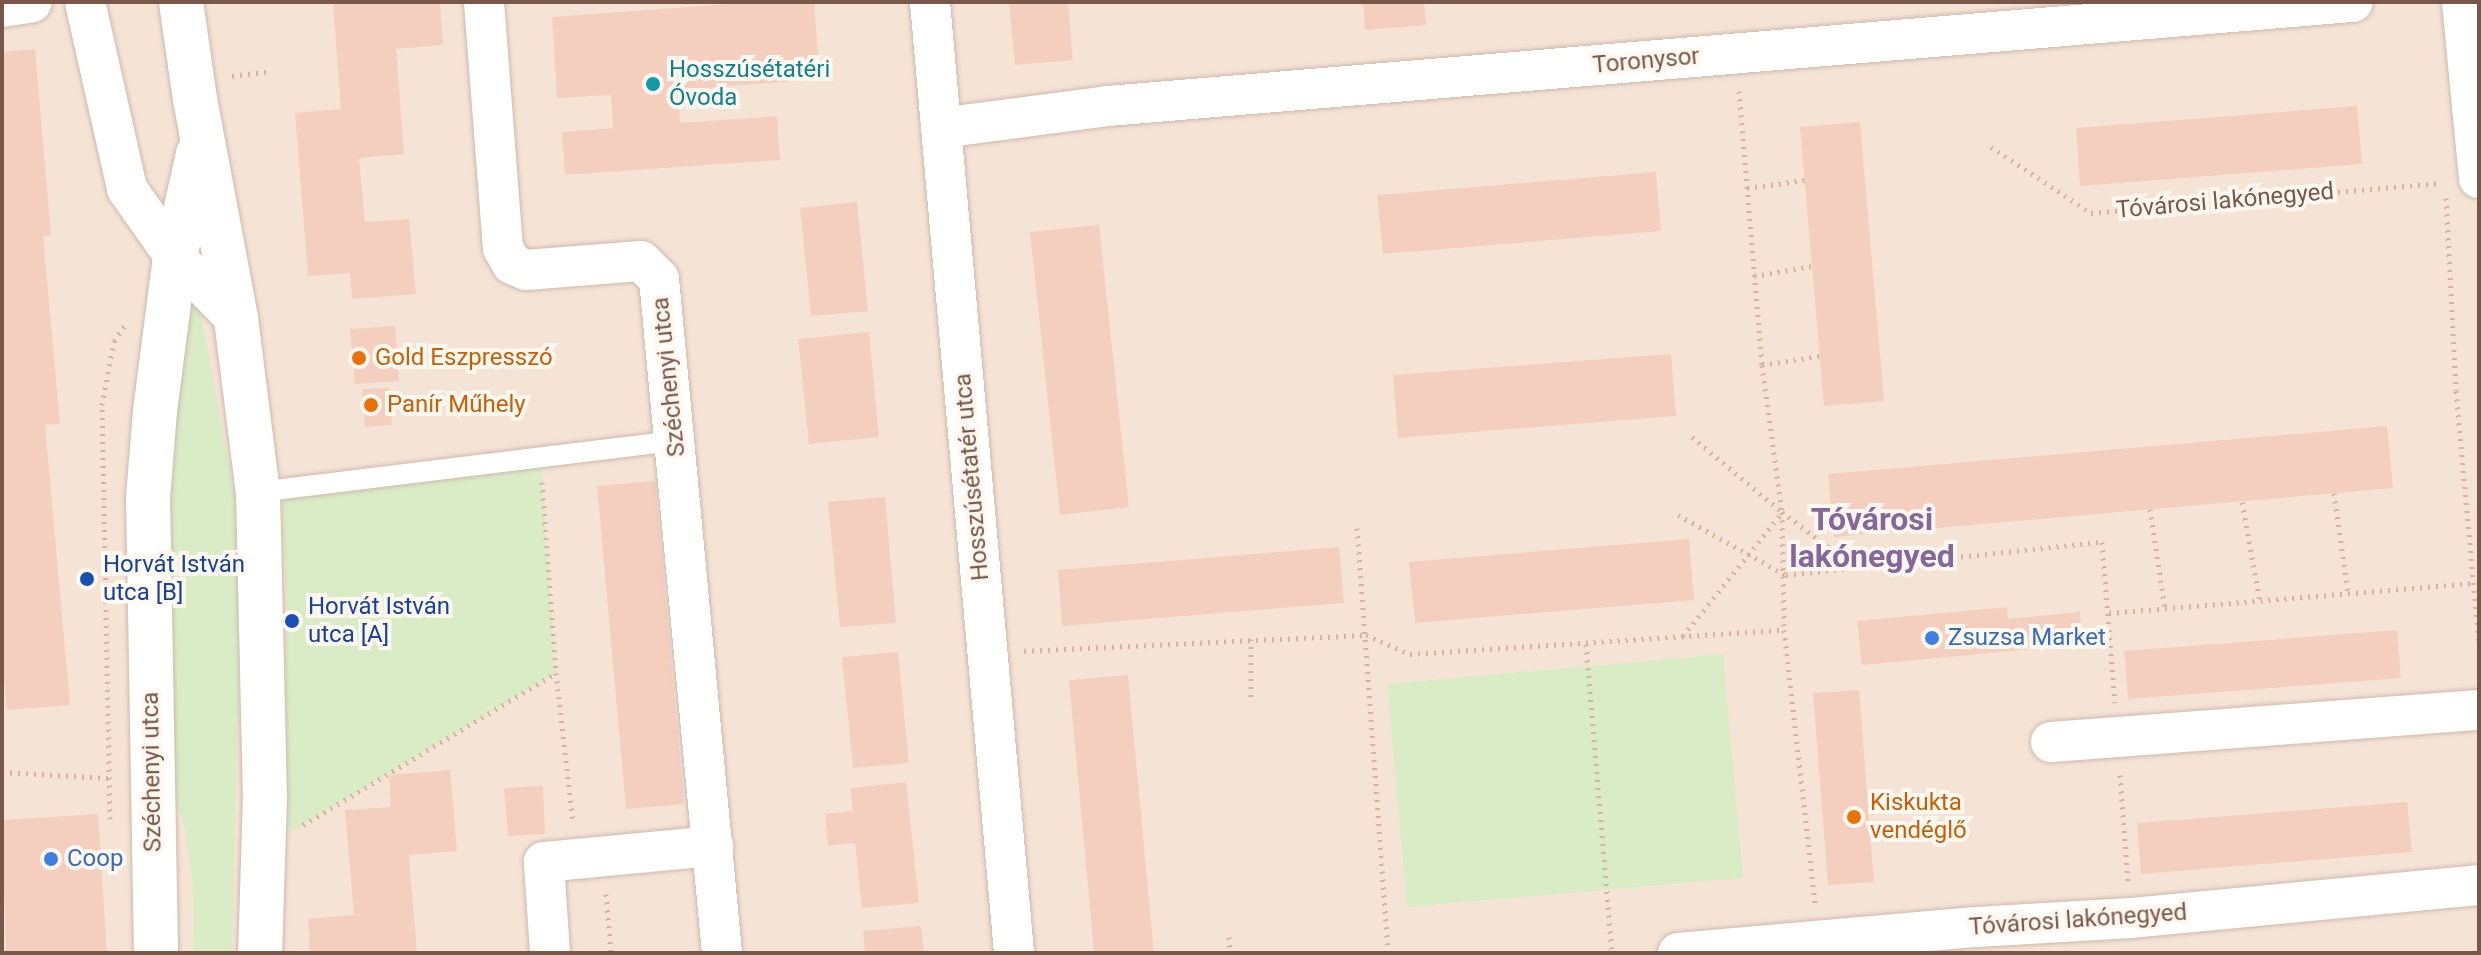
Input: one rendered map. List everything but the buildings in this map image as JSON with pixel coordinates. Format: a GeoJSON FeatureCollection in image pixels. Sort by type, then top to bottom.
{"type":"FeatureCollection","features":[{"type":"Feature","properties":{"kind":"main road","name":"Széchenyi utca"},"geometry":{"type":"LineString","coordinates":[[181,2],[201,136],[236,319],[258,492],[264,604],[265,797],[260,953]]}},
{"type":"Feature","properties":{"kind":"main road","name":"Széchenyi utca"},"geometry":{"type":"LineString","coordinates":[[156,953],[148,498],[155,411],[175,257],[201,136]]}},
{"type":"Feature","properties":{"kind":"street"},"geometry":{"type":"LineString","coordinates":[[2,7],[32,2]]}},
{"type":"Feature","properties":{"kind":"street"},"geometry":{"type":"LineString","coordinates":[[85,2],[127,189],[175,257],[236,319]]}},
{"type":"Feature","properties":{"kind":"street","name":"Széchenyi utca"},"geometry":{"type":"LineString","coordinates":[[484,2],[503,248],[512,264],[526,270],[641,261],[659,279],[722,953]]}},
{"type":"Feature","properties":{"kind":"street","name":"Hosszúsétatér utca"},"geometry":{"type":"LineString","coordinates":[[930,2],[1014,953]]}},
{"type":"Feature","properties":{"kind":"street","name":"Toronysor"},"geometry":{"type":"LineString","coordinates":[[941,128],[1108,106],[2353,2]]}},
{"type":"Feature","properties":{"kind":"street"},"geometry":{"type":"LineString","coordinates":[[2456,176],[2462,2]]}},
{"type":"Feature","properties":{"kind":"street"},"geometry":{"type":"LineString","coordinates":[[2051,742],[2479,710]]}},
{"type":"Feature","properties":{"kind":"street"},"geometry":{"type":"LineString","coordinates":[[550,953],[544,862],[713,846]]}},
{"type":"Feature","properties":{"kind":"street","name":"Tóvárosi lakónegyed"},"geometry":{"type":"LineString","coordinates":[[1678,953],[2131,918],[2479,885]]}},
{"type":"Feature","properties":{"kind":"lane"},"geometry":{"type":"LineString","coordinates":[[258,492],[540,455],[675,441]]}},
{"type":"Feature","properties":{"kind":"path"},"geometry":{"type":"LineString","coordinates":[[1736,53],[1762,365],[1782,512],[1786,575],[1784,630],[1819,941]]}},
{"type":"Feature","properties":{"kind":"path","name":"Tóvárosi lakónegyed"},"geometry":{"type":"LineString","coordinates":[[1991,147],[2091,213],[2456,176]]}},
{"type":"Feature","properties":{"kind":"path"},"geometry":{"type":"LineString","coordinates":[[2456,176],[2456,391],[2479,644]]}},
{"type":"Feature","properties":{"kind":"path"},"geometry":{"type":"LineString","coordinates":[[1747,188],[1804,180]]}},
{"type":"Feature","properties":{"kind":"path"},"geometry":{"type":"LineString","coordinates":[[1754,276],[1812,266]]}},
{"type":"Feature","properties":{"kind":"path"},"geometry":{"type":"LineString","coordinates":[[1762,365],[1819,356]]}},
{"type":"Feature","properties":{"kind":"path"},"geometry":{"type":"LineString","coordinates":[[1692,437],[1782,512],[1855,566]]}},
{"type":"Feature","properties":{"kind":"path"},"geometry":{"type":"LineString","coordinates":[[540,455],[556,673],[611,953]]}},
{"type":"Feature","properties":{"kind":"path"},"geometry":{"type":"LineString","coordinates":[[2334,493],[2348,593]]}},
{"type":"Feature","properties":{"kind":"path"},"geometry":{"type":"LineString","coordinates":[[2242,502],[2260,601]]}},
{"type":"Feature","properties":{"kind":"path"},"geometry":{"type":"LineString","coordinates":[[2150,509],[2165,609]]}},
{"type":"Feature","properties":{"kind":"path"},"geometry":{"type":"LineString","coordinates":[[1683,637],[1782,512]]}},
{"type":"Feature","properties":{"kind":"path"},"geometry":{"type":"LineString","coordinates":[[1678,515],[1786,575],[2102,542],[2131,918]]}},
{"type":"Feature","properties":{"kind":"path"},"geometry":{"type":"LineString","coordinates":[[1357,528],[1388,953]]}},
{"type":"Feature","properties":{"kind":"path"},"geometry":{"type":"LineString","coordinates":[[2109,613],[2474,583]]}},
{"type":"Feature","properties":{"kind":"path"},"geometry":{"type":"LineString","coordinates":[[1024,651],[1366,635],[1410,654],[1784,630]]}},
{"type":"Feature","properties":{"kind":"path"},"geometry":{"type":"LineString","coordinates":[[1251,639],[1251,701]]}},
{"type":"Feature","properties":{"kind":"path"},"geometry":{"type":"LineString","coordinates":[[1586,644],[1612,953]]}},
{"type":"Feature","properties":{"kind":"path"},"geometry":{"type":"LineString","coordinates":[[1147,647],[1147,657]]}},
{"type":"Feature","properties":{"kind":"path"},"geometry":{"type":"LineString","coordinates":[[289,833],[556,673]]}},
{"type":"Feature","properties":{"kind":"path"},"geometry":{"type":"LineString","coordinates":[[2,772],[109,778]]}},
{"type":"Feature","properties":{"kind":"path"},"geometry":{"type":"LineString","coordinates":[[1229,937],[1230,953]]}},
{"type":"Feature","properties":{"kind":"shaded area"},"geometry":{"type":"Polygon","coordinates":[[[2,2],[2479,2],[2479,953],[2,953],[2,2]]]}},
{"type":"Feature","properties":{"kind":"green space"},"geometry":{"type":"Polygon","coordinates":[[[189,297],[198,298],[242,534],[232,953],[194,953],[193,885],[184,824],[175,801],[166,551],[173,439],[189,297]]]}},
{"type":"Feature","properties":{"kind":"green space"},"geometry":{"type":"Polygon","coordinates":[[[540,455],[556,673],[289,833],[284,781],[287,609],[281,488],[540,455]]]}},
{"type":"Feature","properties":{"kind":"green space"},"geometry":{"type":"Polygon","coordinates":[[[1723,654],[1743,878],[1407,907],[1387,684],[1723,654]]]}},
{"type":"Feature","properties":{"kind":"place","name":"Hosszúsétatéri Óvoda"},"geometry":{"type":"Point","coordinates":[653,84]}},
{"type":"Feature","properties":{"kind":"place","name":"Gold Eszpresszó"},"geometry":{"type":"Point","coordinates":[359,358]}},
{"type":"Feature","properties":{"kind":"place","name":"Panír Műhely"},"geometry":{"type":"Point","coordinates":[371,405]}},
{"type":"Feature","properties":{"kind":"place","name":"Horvát István utca [B]"},"geometry":{"type":"Point","coordinates":[87,579]}},
{"type":"Feature","properties":{"kind":"place","name":"Horvát István utca [A]"},"geometry":{"type":"Point","coordinates":[292,621]}},
{"type":"Feature","properties":{"kind":"place","name":"Zsuzsa Market"},"geometry":{"type":"Point","coordinates":[1932,638]}},
{"type":"Feature","properties":{"kind":"place","name":"Kiskukta vendéglő"},"geometry":{"type":"Point","coordinates":[1854,817]}},
{"type":"Feature","properties":{"kind":"place","name":"Coop"},"geometry":{"type":"Point","coordinates":[51,859]}},
{"type":"Feature","properties":{"kind":"district","name":"Tóvárosi lakónegyed"},"geometry":{"type":"Point","coordinates":[1872,538]}}]}
